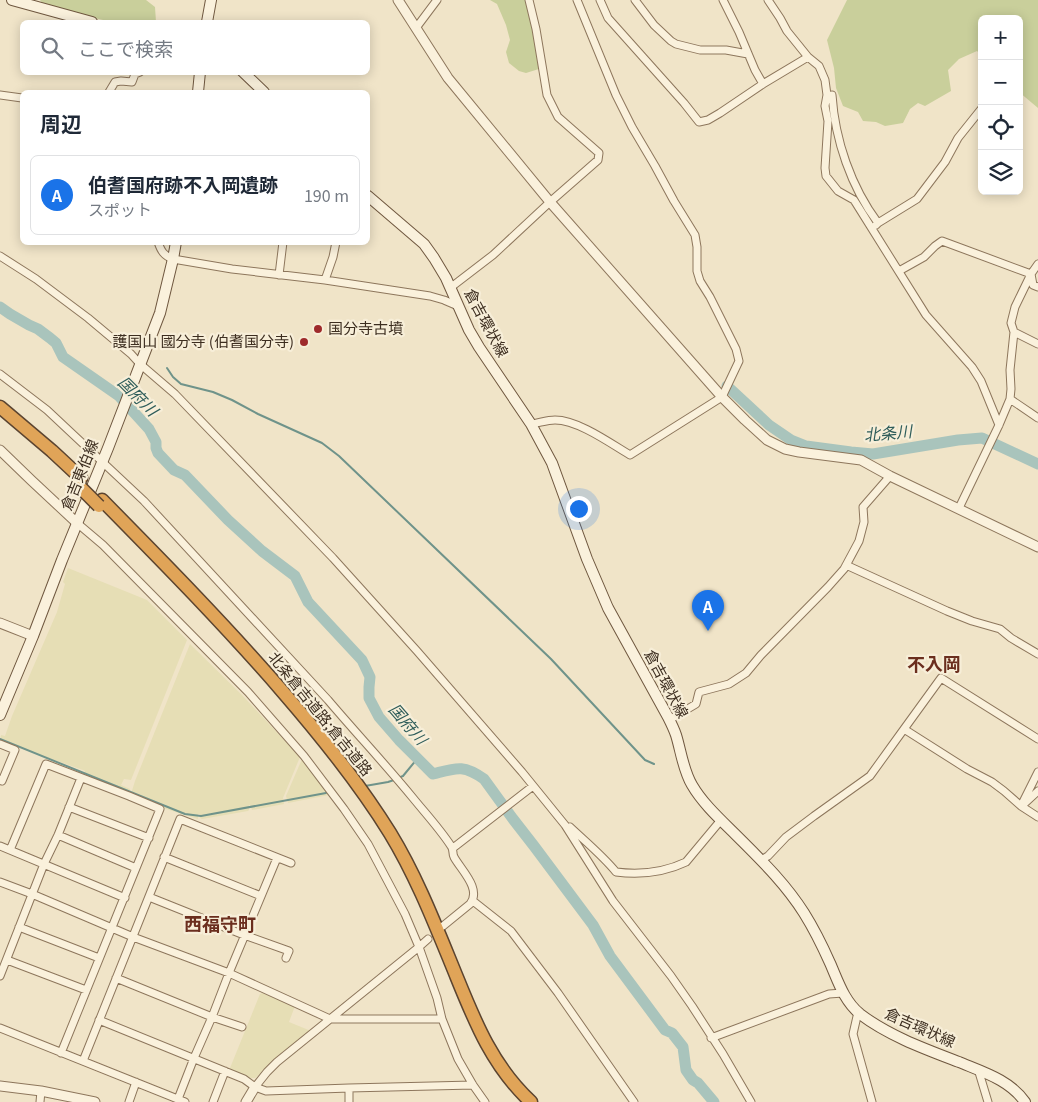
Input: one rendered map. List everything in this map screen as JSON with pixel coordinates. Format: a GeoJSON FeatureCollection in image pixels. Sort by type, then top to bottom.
{"type":"FeatureCollection","features":[{"type":"Feature","properties":{"kind":"highway","name":"北条倉吉道路;倉吉道路"},"geometry":{"type":"LineString","coordinates":[[0,407],[52,451],[79,481],[203,603],[314,728],[350,774],[373,805],[411,871],[429,909],[472,1014],[492,1055],[511,1081],[531,1102]]}},
{"type":"Feature","properties":{"kind":"highway","name":"北条倉吉道路;倉吉道路"},"geometry":{"type":"LineString","coordinates":[[0,415],[79,481]]}},
{"type":"Feature","properties":{"kind":"highway","name":"北条倉吉道路;倉吉道路"},"geometry":{"type":"LineString","coordinates":[[101,503],[247,660],[344,777],[367,809],[388,842],[423,912],[478,1045],[493,1070],[520,1102]]}},
{"type":"Feature","properties":{"kind":"main road"},"geometry":{"type":"LineString","coordinates":[[12,0],[85,20]]}},
{"type":"Feature","properties":{"kind":"main road"},"geometry":{"type":"LineString","coordinates":[[208,20],[211,0]]}},
{"type":"Feature","properties":{"kind":"main road"},"geometry":{"type":"LineString","coordinates":[[198,90],[200,75]]}},
{"type":"Feature","properties":{"kind":"main road"},"geometry":{"type":"LineString","coordinates":[[246,75],[262,90]]}},
{"type":"Feature","properties":{"kind":"main road","name":"倉吉環状線"},"geometry":{"type":"LineString","coordinates":[[370,198],[424,244],[434,258],[479,347],[531,424],[552,463],[587,559],[608,608],[675,733],[692,786],[721,820],[784,884],[818,936],[843,993],[850,1004],[871,1022],[887,1032],[978,1069],[1004,1082],[1014,1088],[1026,1102]]}},
{"type":"Feature","properties":{"kind":"main road","name":"倉吉東伯線"},"geometry":{"type":"LineString","coordinates":[[0,715],[108,448],[160,313],[175,245]]}},
{"type":"Feature","properties":{"kind":"street"},"geometry":{"type":"LineString","coordinates":[[398,0],[448,78],[550,202],[722,397],[767,440],[799,452],[861,460],[890,476],[1038,547]]}},
{"type":"Feature","properties":{"kind":"street"},"geometry":{"type":"LineString","coordinates":[[416,28],[437,0]]}},
{"type":"Feature","properties":{"kind":"street"},"geometry":{"type":"LineString","coordinates":[[450,288],[493,255],[598,160],[599,153],[558,117],[546,95],[530,0]]}},
{"type":"Feature","properties":{"kind":"street"},"geometry":{"type":"LineString","coordinates":[[531,424],[554,420],[567,421],[604,438],[630,456],[722,397],[739,361],[732,340],[700,281],[697,271],[695,235],[632,127],[616,95],[577,0]]}},
{"type":"Feature","properties":{"kind":"street"},"geometry":{"type":"LineString","coordinates":[[600,0],[608,18],[699,122],[720,114],[763,84],[808,57]]}},
{"type":"Feature","properties":{"kind":"street"},"geometry":{"type":"LineString","coordinates":[[635,0],[654,25],[676,44],[700,50],[726,50],[748,54]]}},
{"type":"Feature","properties":{"kind":"street"},"geometry":{"type":"LineString","coordinates":[[723,0],[763,84]]}},
{"type":"Feature","properties":{"kind":"street"},"geometry":{"type":"LineString","coordinates":[[768,0],[787,31],[808,57],[819,66],[825,80],[827,95],[825,106],[828,120],[826,176],[838,191],[854,200],[926,315],[972,367],[981,381],[999,426]]}},
{"type":"Feature","properties":{"kind":"street"},"geometry":{"type":"LineString","coordinates":[[110,90],[115,82],[132,82],[135,75]]}},
{"type":"Feature","properties":{"kind":"street"},"geometry":{"type":"LineString","coordinates":[[0,95],[20,98]]}},
{"type":"Feature","properties":{"kind":"street"},"geometry":{"type":"LineString","coordinates":[[832,95],[833,115],[843,154],[858,192],[878,223]]}},
{"type":"Feature","properties":{"kind":"street"},"geometry":{"type":"LineString","coordinates":[[872,228],[917,199],[945,162],[958,138],[978,113]]}},
{"type":"Feature","properties":{"kind":"street"},"geometry":{"type":"LineString","coordinates":[[899,271],[924,257],[942,241],[1031,274]]}},
{"type":"Feature","properties":{"kind":"street"},"geometry":{"type":"LineString","coordinates":[[159,245],[162,253],[173,259],[430,296],[458,306]]}},
{"type":"Feature","properties":{"kind":"street"},"geometry":{"type":"LineString","coordinates":[[279,275],[283,245]]}},
{"type":"Feature","properties":{"kind":"street"},"geometry":{"type":"LineString","coordinates":[[325,280],[335,245]]}},
{"type":"Feature","properties":{"kind":"street"},"geometry":{"type":"LineString","coordinates":[[0,256],[36,279],[88,318],[131,354],[138,368],[175,394],[333,558],[423,658],[565,825],[612,901],[692,1006],[751,1102]]}},
{"type":"Feature","properties":{"kind":"street"},"geometry":{"type":"LineString","coordinates":[[959,508],[1010,399],[1010,370],[1014,332],[1011,322],[1015,306],[1038,264]]}},
{"type":"Feature","properties":{"kind":"street"},"geometry":{"type":"LineString","coordinates":[[1031,274],[1033,284],[1038,287]]}},
{"type":"Feature","properties":{"kind":"street"},"geometry":{"type":"LineString","coordinates":[[1014,332],[1038,344]]}},
{"type":"Feature","properties":{"kind":"street"},"geometry":{"type":"LineString","coordinates":[[0,374],[47,410],[144,501],[328,700],[455,846]]}},
{"type":"Feature","properties":{"kind":"street"},"geometry":{"type":"LineString","coordinates":[[1010,399],[1038,418]]}},
{"type":"Feature","properties":{"kind":"street"},"geometry":{"type":"LineString","coordinates":[[0,450],[103,545],[248,692],[304,756],[332,792],[368,844],[405,914],[419,947],[437,998],[442,1019],[458,1059],[485,1102]]}},
{"type":"Feature","properties":{"kind":"street"},"geometry":{"type":"LineString","coordinates":[[669,720],[696,704],[699,692],[729,684],[746,673],[761,655],[828,587],[846,565],[859,541],[864,522],[864,507],[890,476]]}},
{"type":"Feature","properties":{"kind":"street"},"geometry":{"type":"LineString","coordinates":[[846,565],[947,611],[1000,629],[1038,654]]}},
{"type":"Feature","properties":{"kind":"street"},"geometry":{"type":"LineString","coordinates":[[0,623],[33,636]]}},
{"type":"Feature","properties":{"kind":"street"},"geometry":{"type":"LineString","coordinates":[[761,860],[768,856],[786,837],[870,776],[941,678],[1038,739]]}},
{"type":"Feature","properties":{"kind":"street"},"geometry":{"type":"LineString","coordinates":[[904,729],[967,769],[992,782],[1021,806],[1038,817]]}},
{"type":"Feature","properties":{"kind":"street"},"geometry":{"type":"LineString","coordinates":[[0,744],[15,750],[2,781],[0,780]]}},
{"type":"Feature","properties":{"kind":"street"},"geometry":{"type":"LineString","coordinates":[[10,850],[46,764],[160,809],[61,1053]]}},
{"type":"Feature","properties":{"kind":"street"},"geometry":{"type":"LineString","coordinates":[[1021,806],[1038,772]]}},
{"type":"Feature","properties":{"kind":"street"},"geometry":{"type":"LineString","coordinates":[[0,976],[44,864],[81,778]]}},
{"type":"Feature","properties":{"kind":"street"},"geometry":{"type":"LineString","coordinates":[[443,926],[473,901],[474,892],[472,885],[453,855],[455,846],[533,786]]}},
{"type":"Feature","properties":{"kind":"street"},"geometry":{"type":"LineString","coordinates":[[1021,806],[1038,791]]}},
{"type":"Feature","properties":{"kind":"street"},"geometry":{"type":"LineString","coordinates":[[69,807],[149,838]]}},
{"type":"Feature","properties":{"kind":"street"},"geometry":{"type":"LineString","coordinates":[[83,1061],[180,818],[291,863]]}},
{"type":"Feature","properties":{"kind":"street"},"geometry":{"type":"LineString","coordinates":[[565,825],[570,827],[607,861],[616,872],[638,874],[678,866],[686,862],[721,820]]}},
{"type":"Feature","properties":{"kind":"street"},"geometry":{"type":"LineString","coordinates":[[58,835],[136,868]]}},
{"type":"Feature","properties":{"kind":"street"},"geometry":{"type":"LineString","coordinates":[[0,846],[125,898]]}},
{"type":"Feature","properties":{"kind":"street"},"geometry":{"type":"LineString","coordinates":[[164,857],[261,896]]}},
{"type":"Feature","properties":{"kind":"street"},"geometry":{"type":"LineString","coordinates":[[0,1028],[182,1101],[194,1058],[276,858]]}},
{"type":"Feature","properties":{"kind":"street"},"geometry":{"type":"LineString","coordinates":[[0,882],[133,937],[229,973],[330,1019],[442,1019]]}},
{"type":"Feature","properties":{"kind":"street"},"geometry":{"type":"LineString","coordinates":[[149,897],[289,951],[286,958]]}},
{"type":"Feature","properties":{"kind":"street"},"geometry":{"type":"LineString","coordinates":[[473,901],[511,931],[558,993],[634,1102]]}},
{"type":"Feature","properties":{"kind":"street"},"geometry":{"type":"LineString","coordinates":[[19,927],[99,958]]}},
{"type":"Feature","properties":{"kind":"street"},"geometry":{"type":"LineString","coordinates":[[246,1102],[255,1087],[277,1062],[428,939]]}},
{"type":"Feature","properties":{"kind":"street"},"geometry":{"type":"LineString","coordinates":[[7,960],[86,990]]}},
{"type":"Feature","properties":{"kind":"street"},"geometry":{"type":"LineString","coordinates":[[116,978],[212,1017],[242,1027]]}},
{"type":"Feature","properties":{"kind":"street"},"geometry":{"type":"LineString","coordinates":[[712,1038],[829,994],[843,993]]}},
{"type":"Feature","properties":{"kind":"street"},"geometry":{"type":"LineString","coordinates":[[858,1012],[853,1034],[872,1102]]}},
{"type":"Feature","properties":{"kind":"street"},"geometry":{"type":"LineString","coordinates":[[99,1020],[244,1079],[255,1087],[266,1091],[473,1085]]}},
{"type":"Feature","properties":{"kind":"street"},"geometry":{"type":"LineString","coordinates":[[978,1069],[988,1102]]}},
{"type":"Feature","properties":{"kind":"street"},"geometry":{"type":"LineString","coordinates":[[213,1102],[225,1071]]}},
{"type":"Feature","properties":{"kind":"street"},"geometry":{"type":"LineString","coordinates":[[128,1102],[136,1082]]}},
{"type":"Feature","properties":{"kind":"street"},"geometry":{"type":"LineString","coordinates":[[0,1086],[41,1090],[95,1102]]}},
{"type":"Feature","properties":{"kind":"street"},"geometry":{"type":"LineString","coordinates":[[349,1102],[350,1088]]}},
{"type":"Feature","properties":{"kind":"street"},"geometry":{"type":"LineString","coordinates":[[40,1102],[41,1090]]}},
{"type":"Feature","properties":{"kind":"shaded area"},"geometry":{"type":"Polygon","coordinates":[[[68,568],[147,600],[187,640],[131,780],[124,779],[121,785],[130,789],[128,794],[83,775],[85,771],[83,770],[0,741],[1,735],[5,736],[57,612],[68,568]]]}},
{"type":"Feature","properties":{"kind":"shaded area"},"geometry":{"type":"Polygon","coordinates":[[[190,644],[242,695],[300,757],[283,798],[284,804],[252,810],[249,805],[248,811],[202,819],[200,814],[198,814],[198,819],[166,809],[131,794],[190,644]]]}},
{"type":"Feature","properties":{"kind":"shaded area"},"geometry":{"type":"Polygon","coordinates":[[[302,759],[329,795],[288,803],[286,796],[302,759]]]}},
{"type":"Feature","properties":{"kind":"shaded area"},"geometry":{"type":"Polygon","coordinates":[[[263,993],[294,1005],[289,1022],[311,1031],[255,1078],[251,1078],[230,1068],[260,994],[263,993]]]}},
{"type":"Feature","properties":{"kind":"green space"},"geometry":{"type":"Polygon","coordinates":[[[40,0],[146,0],[155,7],[156,20],[103,20],[45,7],[40,0]]]}},
{"type":"Feature","properties":{"kind":"green space"},"geometry":{"type":"Polygon","coordinates":[[[490,0],[527,0],[542,68],[526,73],[519,71],[509,63],[506,52],[510,40],[506,25],[497,4],[490,0]]]}},
{"type":"Feature","properties":{"kind":"green space"},"geometry":{"type":"Polygon","coordinates":[[[847,0],[1038,0],[1038,108],[1023,95],[1023,15],[978,15],[978,52],[959,59],[948,70],[951,91],[925,106],[918,103],[910,109],[903,123],[885,126],[876,122],[863,121],[858,112],[843,106],[836,88],[834,68],[827,40],[847,0]]]}},
{"type":"Feature","properties":{"kind":"waterway","name":"国府川"},"geometry":{"type":"LineString","coordinates":[[0,307],[38,329],[56,343],[63,357],[119,396],[149,429],[156,442],[158,453],[174,470],[185,475],[228,520],[262,551],[295,576],[308,602],[362,660],[370,677],[369,698],[379,717],[433,774],[448,770],[465,769],[484,779],[593,925],[610,956],[665,1030],[672,1033],[683,1047],[686,1070],[714,1102]]}},
{"type":"Feature","properties":{"kind":"waterway"},"geometry":{"type":"LineString","coordinates":[[167,368],[181,384],[213,392],[232,400],[322,443],[339,456],[551,659],[645,760],[654,764]]}},
{"type":"Feature","properties":{"kind":"waterway","name":"北条川"},"geometry":{"type":"LineString","coordinates":[[727,386],[769,425],[791,440],[806,446],[873,454],[958,440],[982,438],[1038,464]]}},
{"type":"Feature","properties":{"kind":"waterway"},"geometry":{"type":"LineString","coordinates":[[0,739],[185,814],[201,816],[326,793]]}},
{"type":"Feature","properties":{"kind":"waterway"},"geometry":{"type":"LineString","coordinates":[[398,778],[403,776],[417,759]]}},
{"type":"Feature","properties":{"kind":"waterway"},"geometry":{"type":"LineString","coordinates":[[365,786],[394,780]]}},
{"type":"Feature","properties":{"kind":"place","name":"国分寺古墳"},"geometry":{"type":"Point","coordinates":[318,329]}},
{"type":"Feature","properties":{"kind":"place","name":"護国山 國分寺 (伯耆国分寺)"},"geometry":{"type":"Point","coordinates":[304,342]}},
{"type":"Feature","properties":{"kind":"place","name":"伯耆国府跡不入岡遺跡"},"geometry":{"type":"Point","coordinates":[708,631]}},
{"type":"Feature","properties":{"kind":"district","name":"不入岡"},"geometry":{"type":"Point","coordinates":[934,665]}},
{"type":"Feature","properties":{"kind":"district","name":"西福守町"},"geometry":{"type":"Point","coordinates":[220,925]}}]}
